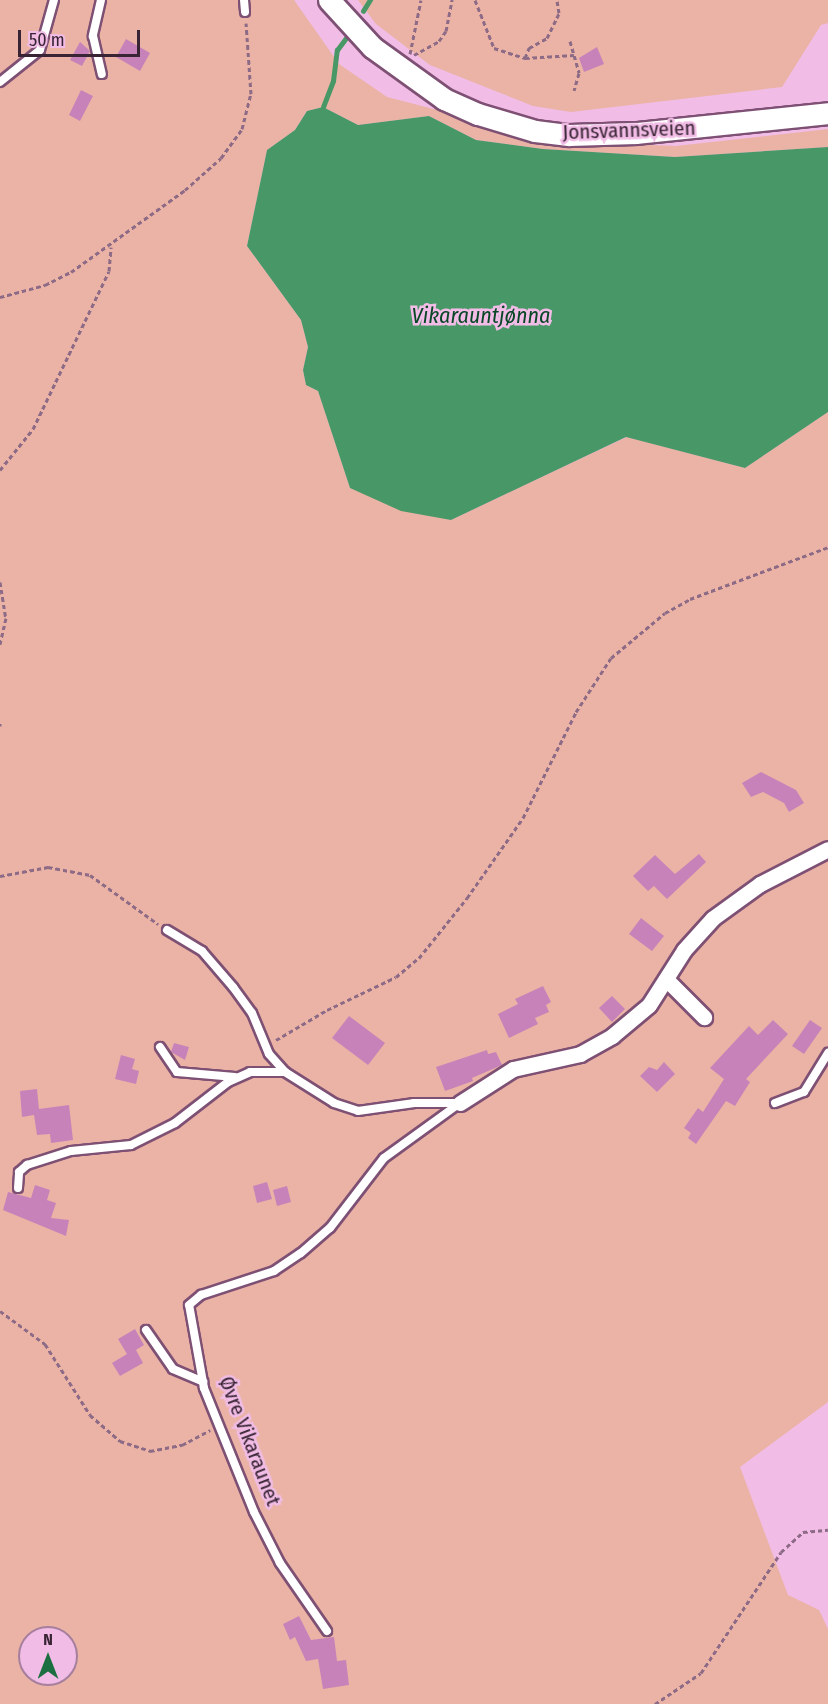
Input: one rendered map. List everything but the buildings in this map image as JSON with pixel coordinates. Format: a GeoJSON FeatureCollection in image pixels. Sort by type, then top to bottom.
{"type":"FeatureCollection","features":[{"type":"Feature","properties":{"kind":"main road","name":"Jonsvannsveien"},"geometry":{"type":"LineString","coordinates":[[329,0],[372,46],[444,99],[487,118],[535,131],[569,135],[636,133],[828,113]]}},
{"type":"Feature","properties":{"kind":"street","name":"Øvre Vikaraunet"},"geometry":{"type":"LineString","coordinates":[[460,1103],[513,1069],[580,1054],[612,1036],[649,1005],[684,950],[713,918],[760,884],[827,850]]}},
{"type":"Feature","properties":{"kind":"street"},"geometry":{"type":"LineString","coordinates":[[666,979],[704,1017]]}},
{"type":"Feature","properties":{"kind":"lane"},"geometry":{"type":"LineString","coordinates":[[0,82],[40,50],[54,0]]}},
{"type":"Feature","properties":{"kind":"lane"},"geometry":{"type":"LineString","coordinates":[[101,0],[93,36],[102,74]]}},
{"type":"Feature","properties":{"kind":"lane"},"geometry":{"type":"LineString","coordinates":[[244,0],[245,12]]}},
{"type":"Feature","properties":{"kind":"lane"},"geometry":{"type":"LineString","coordinates":[[167,930],[202,951],[226,978],[252,1013],[264,1047],[285,1072],[334,1103],[358,1111],[414,1103],[460,1103]]}},
{"type":"Feature","properties":{"kind":"lane"},"geometry":{"type":"LineString","coordinates":[[160,1047],[177,1072],[235,1077],[260,1070],[285,1072]]}},
{"type":"Feature","properties":{"kind":"lane"},"geometry":{"type":"LineString","coordinates":[[775,1103],[804,1092],[828,1053]]}},
{"type":"Feature","properties":{"kind":"lane"},"geometry":{"type":"LineString","coordinates":[[18,1188],[19,1172],[27,1166],[71,1151],[131,1145],[175,1123],[235,1077]]}},
{"type":"Feature","properties":{"kind":"lane","name":"Øvre Vikaraunet"},"geometry":{"type":"LineString","coordinates":[[327,1631],[280,1563],[254,1512],[202,1382],[189,1305],[201,1295],[274,1271],[301,1253],[330,1228],[384,1158],[460,1103]]}},
{"type":"Feature","properties":{"kind":"lane"},"geometry":{"type":"LineString","coordinates":[[146,1330],[173,1369],[202,1382]]}},
{"type":"Feature","properties":{"kind":"path"},"geometry":{"type":"LineString","coordinates":[[410,57],[421,0]]}},
{"type":"Feature","properties":{"kind":"path"},"geometry":{"type":"LineString","coordinates":[[410,57],[439,41],[446,31],[452,0]]}},
{"type":"Feature","properties":{"kind":"path"},"geometry":{"type":"LineString","coordinates":[[475,0],[494,48],[525,58],[575,55]]}},
{"type":"Feature","properties":{"kind":"path"},"geometry":{"type":"LineString","coordinates":[[525,58],[529,48],[547,38],[559,13],[557,0]]}},
{"type":"Feature","properties":{"kind":"path"},"geometry":{"type":"LineString","coordinates":[[0,297],[45,285],[111,246],[221,158],[242,129],[251,94],[245,12]]}},
{"type":"Feature","properties":{"kind":"path"},"geometry":{"type":"LineString","coordinates":[[570,41],[579,73],[574,90]]}},
{"type":"Feature","properties":{"kind":"path"},"geometry":{"type":"LineString","coordinates":[[401,51],[418,63]]}},
{"type":"Feature","properties":{"kind":"path"},"geometry":{"type":"LineString","coordinates":[[0,470],[33,429],[109,271],[111,246]]}},
{"type":"Feature","properties":{"kind":"path"},"geometry":{"type":"LineString","coordinates":[[264,1047],[327,1010],[396,977],[419,958],[467,898],[523,818],[576,712],[611,658],[665,613],[690,599],[828,547]]}},
{"type":"Feature","properties":{"kind":"path"},"geometry":{"type":"LineString","coordinates":[[0,582],[6,618],[0,644]]}},
{"type":"Feature","properties":{"kind":"path"},"geometry":{"type":"LineString","coordinates":[[0,876],[48,867],[90,875],[167,930]]}},
{"type":"Feature","properties":{"kind":"path"},"geometry":{"type":"LineString","coordinates":[[0,1311],[45,1344],[90,1415],[120,1441],[150,1450],[182,1444],[220,1426]]}},
{"type":"Feature","properties":{"kind":"path"},"geometry":{"type":"LineString","coordinates":[[655,1704],[701,1673],[781,1552],[803,1532],[828,1530]]}},
{"type":"Feature","properties":{"kind":"shaded area"},"geometry":{"type":"Polygon","coordinates":[[[0,0],[294,0],[339,64],[387,97],[561,142],[676,146],[828,129],[828,147],[675,157],[543,149],[476,140],[429,116],[358,125],[323,107],[307,111],[295,130],[267,150],[247,246],[301,320],[308,347],[303,370],[306,385],[318,391],[350,488],[451,520],[627,437],[745,468],[828,412],[828,1402],[740,1467],[788,1595],[819,1610],[828,1629],[828,1704],[0,1704],[0,0]]]}},
{"type":"Feature","properties":{"kind":"shaded area"},"geometry":{"type":"Polygon","coordinates":[[[358,0],[828,0],[828,23],[821,25],[782,87],[571,112],[533,106],[430,65],[376,24],[358,0]]]}},
{"type":"Feature","properties":{"kind":"water","name":"Vikarauntjønna"},"geometry":{"type":"Polygon","coordinates":[[[323,107],[358,125],[429,116],[476,140],[543,149],[675,157],[828,147],[828,412],[745,468],[626,437],[451,520],[401,511],[350,488],[318,391],[306,385],[303,370],[308,347],[301,320],[247,246],[267,150],[295,130],[307,111],[323,107]]]}},
{"type":"Feature","properties":{"kind":"waterway"},"geometry":{"type":"LineString","coordinates":[[363,11],[370,0]]}},
{"type":"Feature","properties":{"kind":"waterway"},"geometry":{"type":"LineString","coordinates":[[323,107],[333,81],[337,50],[346,38]]}}]}
